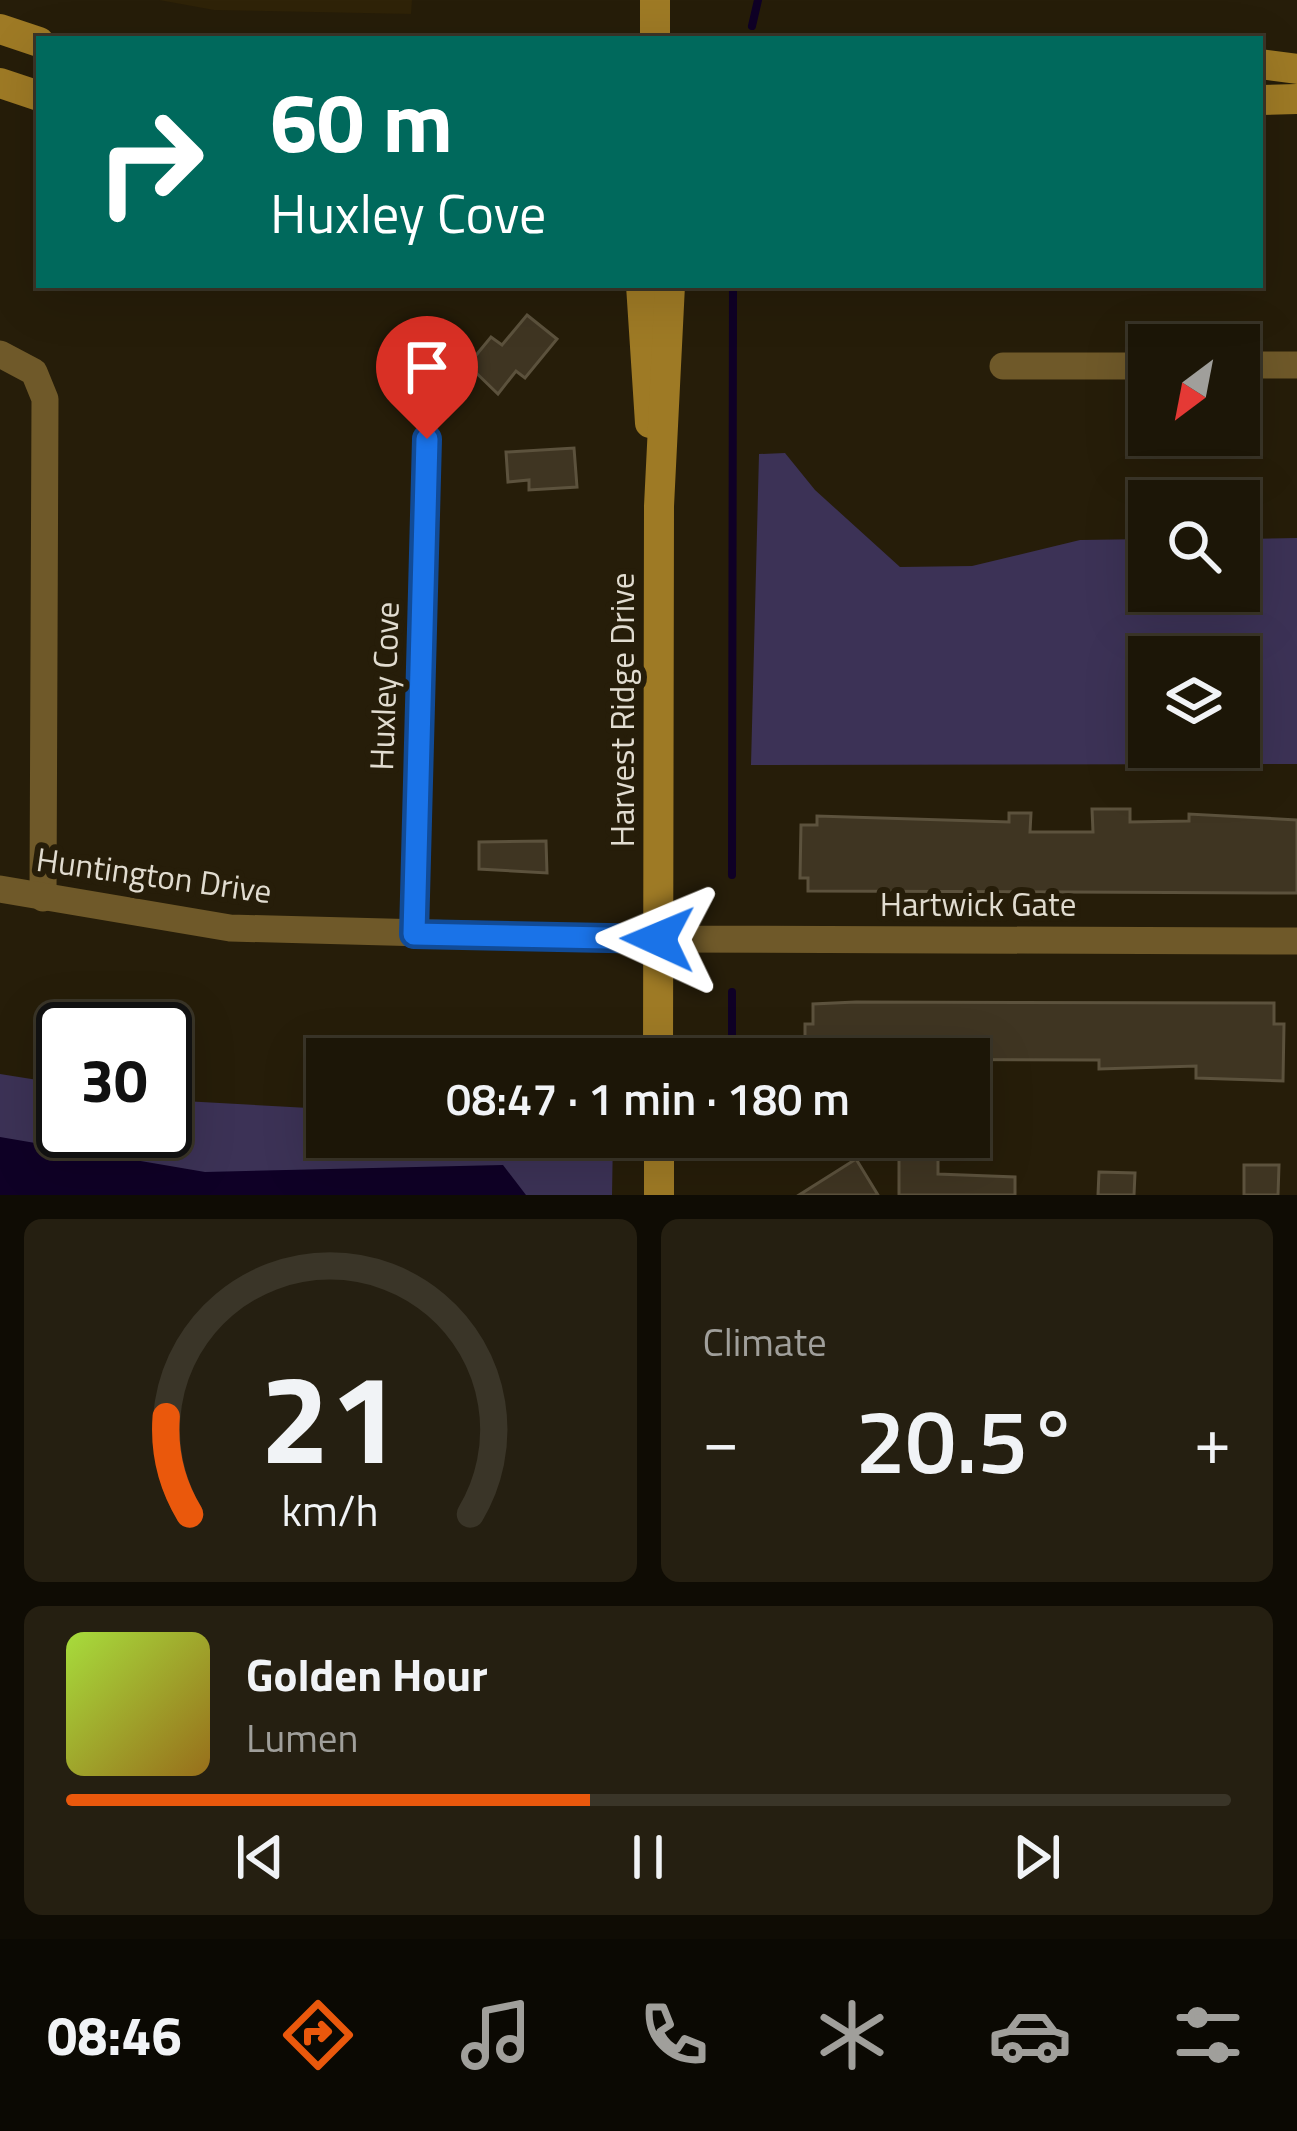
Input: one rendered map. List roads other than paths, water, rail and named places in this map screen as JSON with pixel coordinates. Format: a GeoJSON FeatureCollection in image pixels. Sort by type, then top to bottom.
{"type":"FeatureCollection","features":[{"type":"Feature","properties":{"kind":"street"},"geometry":{"type":"LineString","coordinates":[[655,0],[655,36]]}},
{"type":"Feature","properties":{"kind":"street"},"geometry":{"type":"LineString","coordinates":[[0,29],[36,41]]}},
{"type":"Feature","properties":{"kind":"street"},"geometry":{"type":"LineString","coordinates":[[1263,64],[1297,69]]}},
{"type":"Feature","properties":{"kind":"street"},"geometry":{"type":"LineString","coordinates":[[0,83],[36,94]]}},
{"type":"Feature","properties":{"kind":"street"},"geometry":{"type":"LineString","coordinates":[[1263,100],[1297,99]]}},
{"type":"Feature","properties":{"kind":"street","name":"Harvest Ridge Drive"},"geometry":{"type":"LineString","coordinates":[[641,288],[659,506]]}},
{"type":"Feature","properties":{"kind":"street","name":"Harvest Ridge Drive"},"geometry":{"type":"LineString","coordinates":[[658,1038],[659,506],[670,288]]}},
{"type":"Feature","properties":{"kind":"street"},"geometry":{"type":"LineString","coordinates":[[0,354],[34,372],[45,399],[43,898]]}},
{"type":"Feature","properties":{"kind":"street"},"geometry":{"type":"LineString","coordinates":[[1260,365],[1297,365]]}},
{"type":"Feature","properties":{"kind":"street"},"geometry":{"type":"LineString","coordinates":[[1003,366],[1128,366]]}},
{"type":"Feature","properties":{"kind":"street","name":"Huxley Cove"},"geometry":{"type":"LineString","coordinates":[[414,934],[427,439]]}},
{"type":"Feature","properties":{"kind":"street","name":"Huntington Drive"},"geometry":{"type":"LineString","coordinates":[[0,889],[230,928],[658,939]]}},
{"type":"Feature","properties":{"kind":"street","name":"Hartwick Gate"},"geometry":{"type":"LineString","coordinates":[[658,939],[1297,941]]}},
{"type":"Feature","properties":{"kind":"street"},"geometry":{"type":"LineString","coordinates":[[658,1158],[659,1195]]}},
{"type":"Feature","properties":{"kind":"waterway"},"geometry":{"type":"LineString","coordinates":[[752,26],[758,0]]}},
{"type":"Feature","properties":{"kind":"waterway"},"geometry":{"type":"LineString","coordinates":[[732,875],[733,288]]}},
{"type":"Feature","properties":{"kind":"waterway"},"geometry":{"type":"LineString","coordinates":[[732,992],[732,1038]]}}]}
